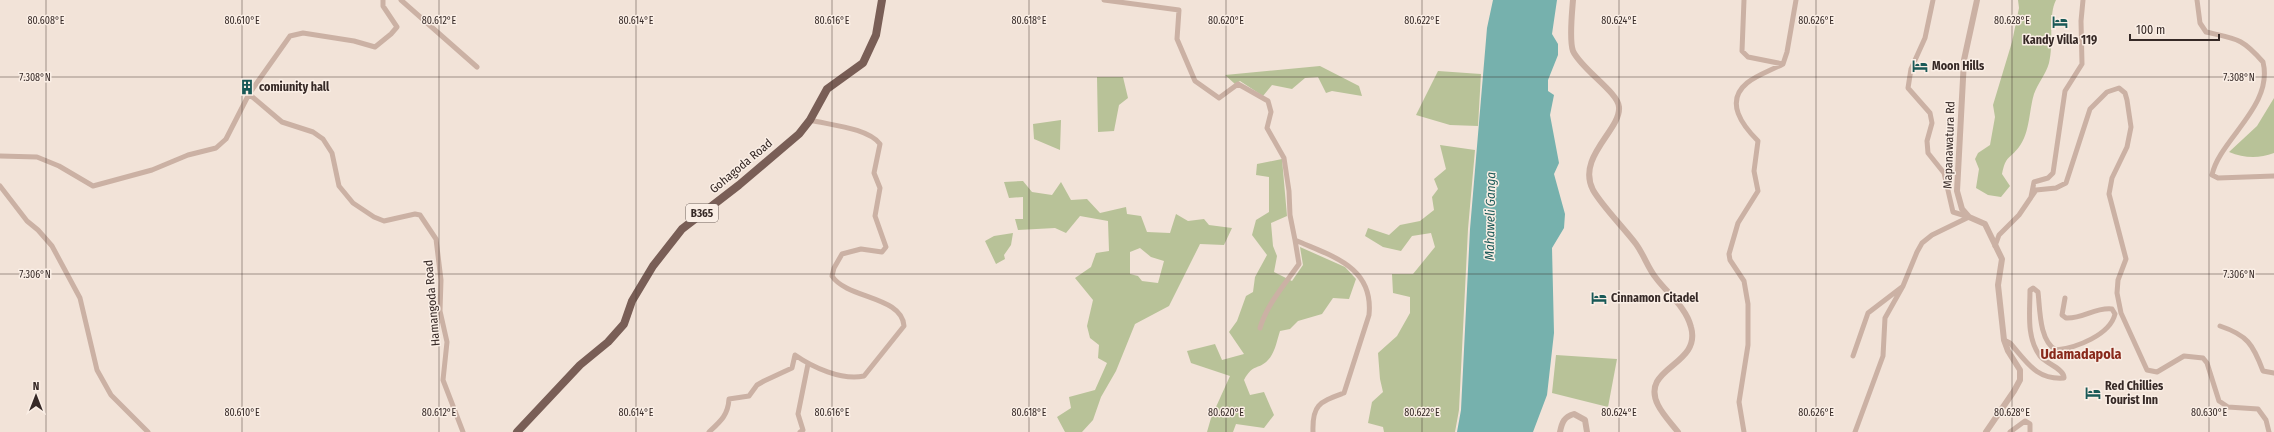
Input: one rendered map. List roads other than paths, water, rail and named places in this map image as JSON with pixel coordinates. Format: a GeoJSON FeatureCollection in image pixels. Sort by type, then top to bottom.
{"type":"FeatureCollection","features":[{"type":"Feature","properties":{"kind":"main road","name":"Gohagoda Road"},"geometry":{"type":"LineString","coordinates":[[517,432],[580,365],[608,342],[624,324],[632,301],[653,266],[682,229],[739,185],[799,134],[810,120],[827,88],[862,63],[876,35],[882,0]]}},
{"type":"Feature","properties":{"kind":"street"},"geometry":{"type":"LineString","coordinates":[[0,156],[37,157],[59,166],[93,186],[118,181],[188,156],[216,148],[226,139],[249,94],[290,36],[303,33],[354,41],[375,47],[397,27],[383,6],[383,0]]}},
{"type":"Feature","properties":{"kind":"street"},"geometry":{"type":"LineString","coordinates":[[401,0],[477,67]]}},
{"type":"Feature","properties":{"kind":"street"},"geometry":{"type":"LineString","coordinates":[[1104,0],[1179,10],[1177,39],[1195,81],[1219,98],[1238,84],[1268,100],[1271,112],[1267,128],[1284,158],[1289,191],[1290,215],[1299,264],[1277,295],[1260,328]]}},
{"type":"Feature","properties":{"kind":"street"},"geometry":{"type":"LineString","coordinates":[[1573,0],[1573,51],[1592,76],[1613,94],[1619,106],[1618,117],[1600,143],[1589,168],[1593,189],[1637,246],[1655,277],[1686,312],[1692,328],[1691,347],[1686,355],[1660,375],[1655,386],[1658,403],[1678,432]]}},
{"type":"Feature","properties":{"kind":"street"},"geometry":{"type":"LineString","coordinates":[[1744,0],[1742,51],[1748,57],[1783,64]]}},
{"type":"Feature","properties":{"kind":"street"},"geometry":{"type":"LineString","coordinates":[[1744,432],[1739,402],[1748,345],[1748,304],[1744,281],[1730,260],[1729,254],[1738,223],[1754,201],[1758,191],[1754,171],[1758,141],[1745,128],[1737,116],[1737,102],[1739,95],[1747,83],[1783,64],[1787,52],[1796,0]]}},
{"type":"Feature","properties":{"kind":"street"},"geometry":{"type":"LineString","coordinates":[[1933,0],[1925,38],[1911,69],[1908,88],[1930,113],[1932,124],[1927,141],[1928,153],[1944,173],[1953,212],[1985,224],[2002,259],[1999,299],[2004,340],[2008,351],[2020,370],[2020,380],[2014,391],[1986,432]]}},
{"type":"Feature","properties":{"kind":"street","name":"Mapanawatura Rd"},"geometry":{"type":"LineString","coordinates":[[1969,217],[1962,209],[1957,191],[1958,137],[1964,60],[1977,0]]}},
{"type":"Feature","properties":{"kind":"street"},"geometry":{"type":"LineString","coordinates":[[2031,197],[2034,182],[2048,178],[2053,173],[2065,91],[2082,64],[2081,21],[2083,0]]}},
{"type":"Feature","properties":{"kind":"street"},"geometry":{"type":"LineString","coordinates":[[2197,0],[2200,23],[2206,32],[2236,39],[2248,45],[2267,67],[2270,74]]}},
{"type":"Feature","properties":{"kind":"street"},"geometry":{"type":"LineString","coordinates":[[1995,246],[1998,235],[2019,215],[2036,190],[2056,188],[2066,183],[2090,109],[2095,101],[2106,92],[2119,88],[2125,93],[2127,100],[2130,127],[2127,147],[2112,178],[2109,194],[2126,259],[2118,280],[2117,293],[2122,313],[2147,370],[2157,372],[2184,356],[2203,358],[2219,401],[2228,407],[2258,409],[2266,420],[2269,432]]}},
{"type":"Feature","properties":{"kind":"street","name":"Hamangoda Road"},"geometry":{"type":"LineString","coordinates":[[249,94],[282,122],[313,132],[324,139],[332,152],[339,186],[353,203],[374,217],[384,221],[415,214],[420,215],[436,239],[441,280],[440,311],[447,342],[443,380],[463,432]]}},
{"type":"Feature","properties":{"kind":"street"},"geometry":{"type":"LineString","coordinates":[[709,432],[725,417],[728,411],[730,399],[749,396],[757,385],[764,380],[787,372],[792,368],[795,355],[808,364],[836,373],[856,378],[864,376],[904,326],[904,318],[897,311],[877,300],[843,287],[832,276],[834,268],[842,254],[861,249],[882,252],[886,247],[875,216],[880,188],[874,173],[880,144],[876,138],[855,130],[810,120]]}},
{"type":"Feature","properties":{"kind":"street"},"geometry":{"type":"LineString","coordinates":[[2245,133],[2214,165],[2212,175],[2218,178],[2274,176]]}},
{"type":"Feature","properties":{"kind":"street"},"geometry":{"type":"LineString","coordinates":[[0,186],[27,222],[38,230],[52,246],[80,298],[96,370],[111,395],[148,432]]}},
{"type":"Feature","properties":{"kind":"street"},"geometry":{"type":"LineString","coordinates":[[1855,432],[1882,356],[1885,318],[1903,286],[1922,243],[1932,235],[1969,217]]}},
{"type":"Feature","properties":{"kind":"street"},"geometry":{"type":"LineString","coordinates":[[1295,240],[1346,262],[1362,278],[1370,304],[1369,315],[1344,393],[1322,402],[1313,416],[1313,432]]}},
{"type":"Feature","properties":{"kind":"street"},"geometry":{"type":"LineString","coordinates":[[1853,356],[1868,313],[1903,286]]}},
{"type":"Feature","properties":{"kind":"street"},"geometry":{"type":"LineString","coordinates":[[2004,340],[2010,342],[2038,374],[2052,378],[2064,378],[2062,372],[2041,358],[2033,346],[2030,330],[2030,290],[2033,288],[2038,292],[2044,332],[2047,341],[2056,350],[2066,349],[2099,334],[2108,328],[2115,314],[2112,309],[2101,308],[2076,318],[2066,318],[2062,315],[2065,298]]}},
{"type":"Feature","properties":{"kind":"street"},"geometry":{"type":"LineString","coordinates":[[2220,326],[2238,332],[2256,354],[2263,371],[2274,373]]}},
{"type":"Feature","properties":{"kind":"street"},"geometry":{"type":"LineString","coordinates":[[800,432],[803,430],[803,425],[798,414],[808,364]]}},
{"type":"Feature","properties":{"kind":"street"},"geometry":{"type":"LineString","coordinates":[[1560,432],[1564,420],[1568,416],[1574,414],[1585,420],[1587,432]]}},
{"type":"Feature","properties":{"kind":"street"},"geometry":{"type":"LineString","coordinates":[[2010,432],[2025,420],[2030,424],[2030,432]]}},
{"type":"Feature","properties":{"kind":"water","name":"Mahaweli Ganga"},"geometry":{"type":"Polygon","coordinates":[[[1493,0],[1557,0],[1552,34],[1558,44],[1558,55],[1548,80],[1548,91],[1554,95],[1550,115],[1559,163],[1554,174],[1565,214],[1564,228],[1552,248],[1554,333],[1547,395],[1533,432],[1457,432],[1461,410],[1470,229],[1487,28],[1493,0]]]}},
{"type":"Feature","properties":{"kind":"place","name":"Kandy Villa 119"},"geometry":{"type":"Point","coordinates":[2060,22]}},
{"type":"Feature","properties":{"kind":"place","name":"Moon Hills"},"geometry":{"type":"Point","coordinates":[1920,66]}},
{"type":"Feature","properties":{"kind":"place","name":"comiunity hall"},"geometry":{"type":"Point","coordinates":[247,87]}},
{"type":"Feature","properties":{"kind":"place","name":"Cinnamon Citadel"},"geometry":{"type":"Point","coordinates":[1599,298]}},
{"type":"Feature","properties":{"kind":"place","name":"Red Chillies Tourist Inn"},"geometry":{"type":"Point","coordinates":[2093,393]}},
{"type":"Feature","properties":{"kind":"district","name":"Udamadapola"},"geometry":{"type":"Point","coordinates":[2081,354]}}]}
